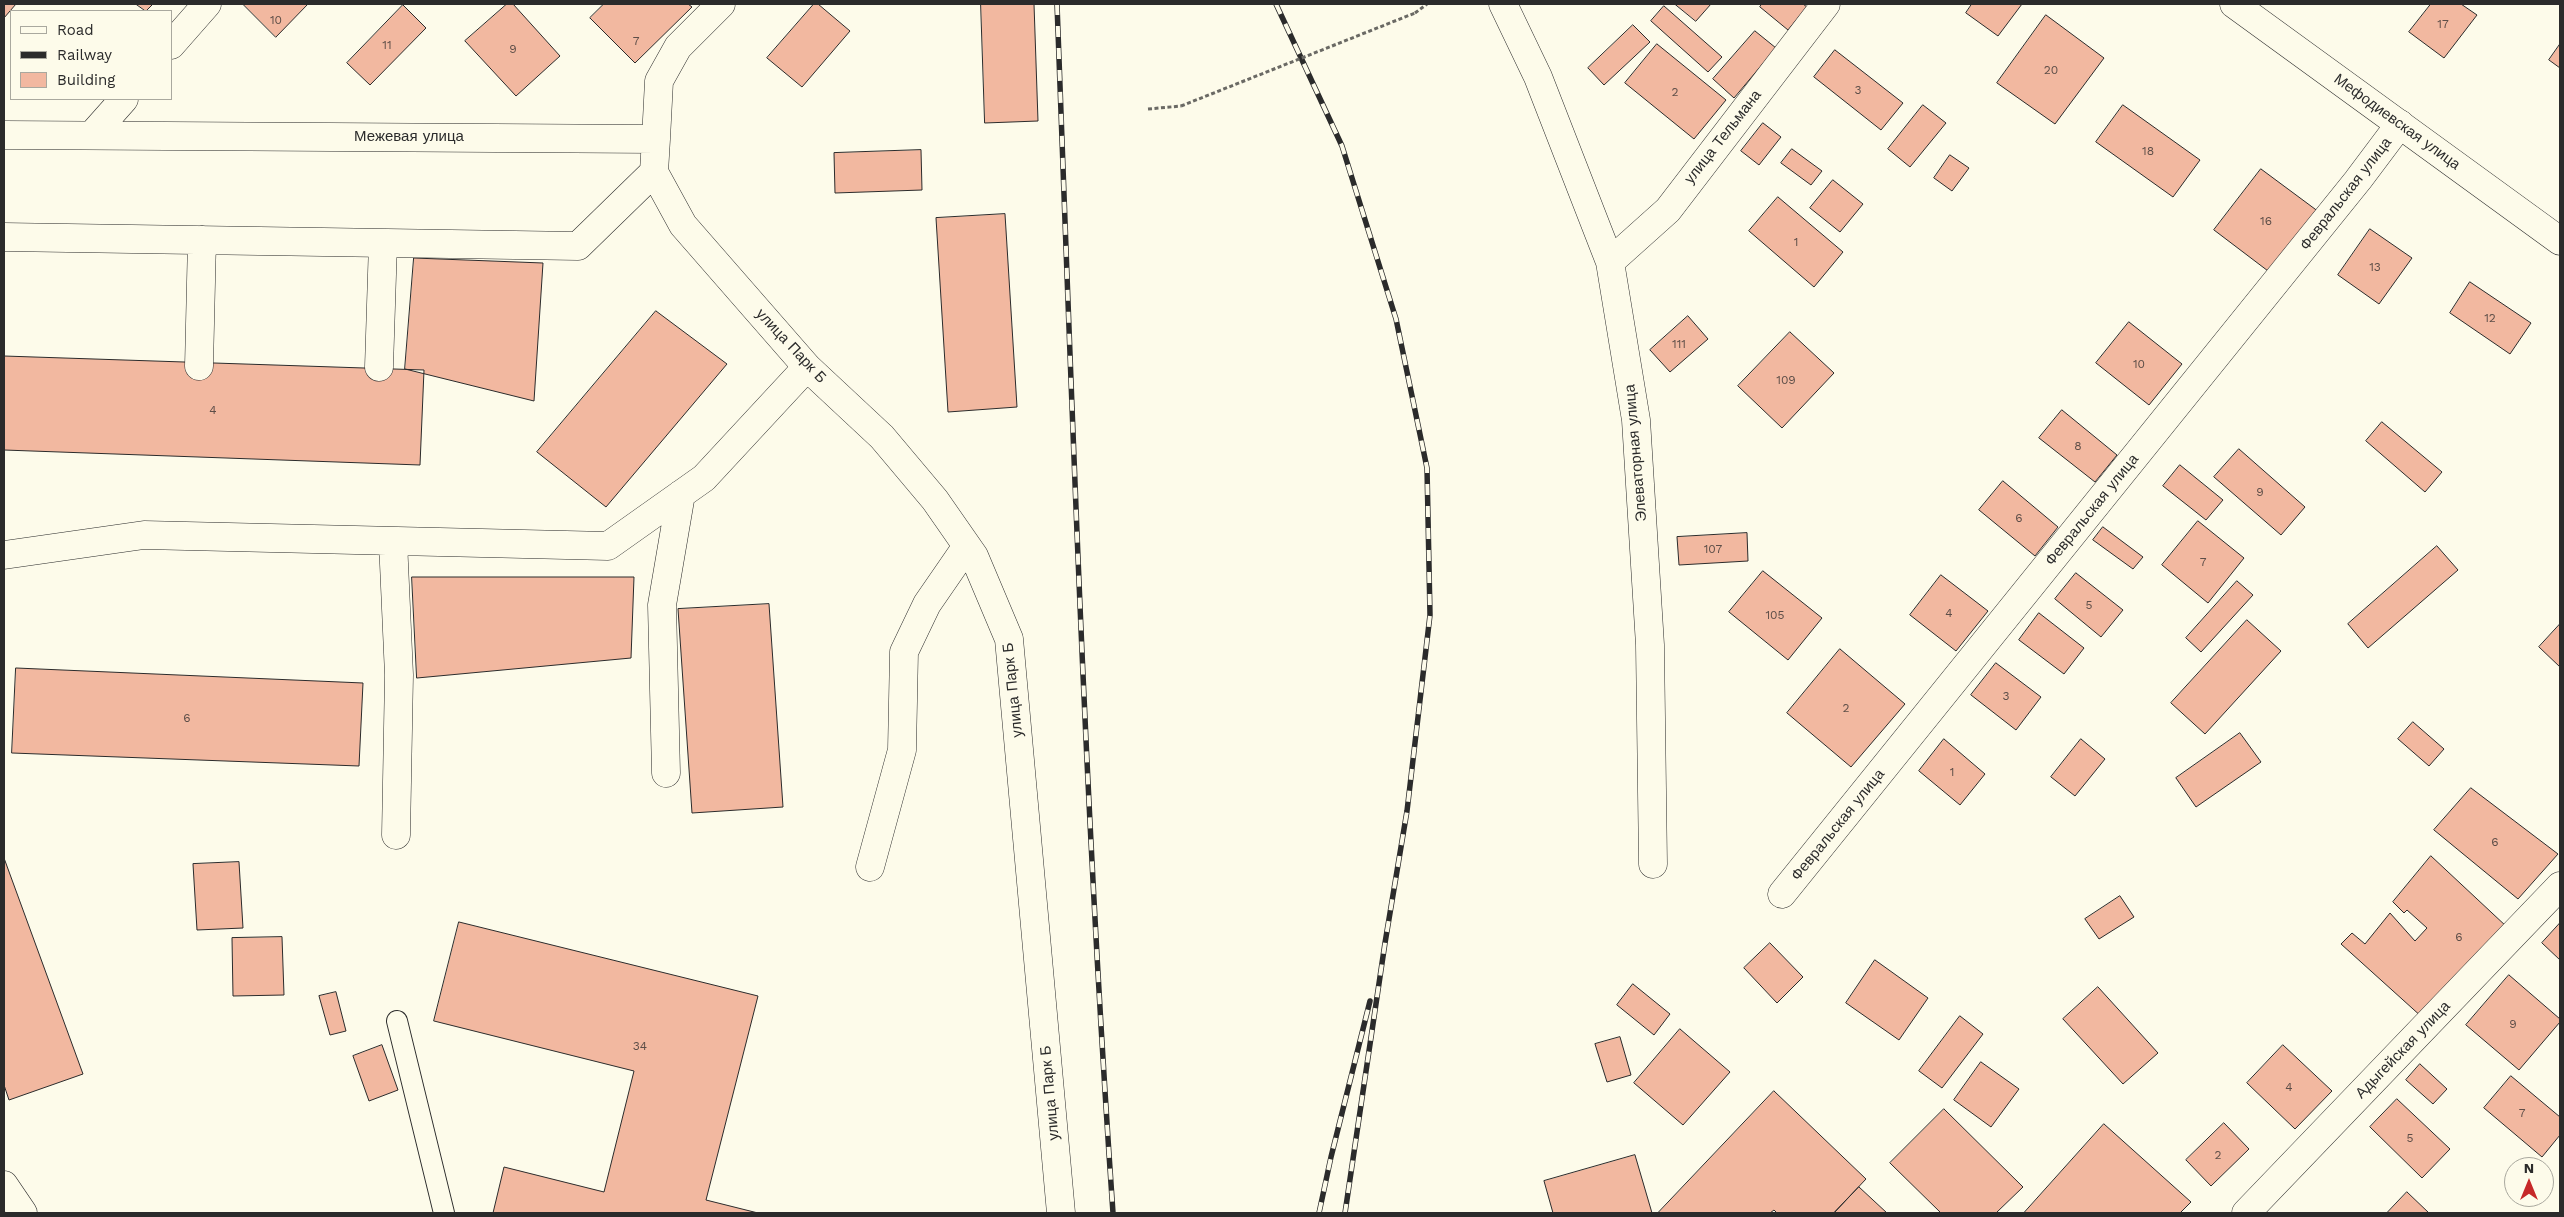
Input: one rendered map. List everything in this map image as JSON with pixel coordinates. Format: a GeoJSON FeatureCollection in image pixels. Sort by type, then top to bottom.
{"type":"FeatureCollection","features":[{"type":"Feature","properties":{"kind":"street"},"geometry":{"type":"LineString","coordinates":[[172,44],[207,4]]}},
{"type":"Feature","properties":{"kind":"street"},"geometry":{"type":"LineString","coordinates":[[4,237],[578,246],[654,172],[659,81],[678,47],[721,4]]}},
{"type":"Feature","properties":{"kind":"street","name":"Элеваторная улица"},"geometry":{"type":"LineString","coordinates":[[1503,4],[1538,77],[1610,262],[1636,420],[1650,645],[1653,864]]}},
{"type":"Feature","properties":{"kind":"street","name":"улица Тельмана"},"geometry":{"type":"LineString","coordinates":[[1610,262],[1668,210],[1826,4]]}},
{"type":"Feature","properties":{"kind":"street","name":"Мефодиевская улица"},"geometry":{"type":"LineString","coordinates":[[2234,4],[2560,241]]}},
{"type":"Feature","properties":{"kind":"street"},"geometry":{"type":"LineString","coordinates":[[92,135],[123,100]]}},
{"type":"Feature","properties":{"kind":"street","name":"Февральская улица"},"geometry":{"type":"LineString","coordinates":[[1782,894],[2358,180],[2400,124]]}},
{"type":"Feature","properties":{"kind":"street","name":"Межевая улица"},"geometry":{"type":"LineString","coordinates":[[4,135],[656,139]]}},
{"type":"Feature","properties":{"kind":"street","name":"улица Парк Б"},"geometry":{"type":"LineString","coordinates":[[654,172],[682,225],[807,366],[882,437],[935,500],[974,556],[1009,639],[1061,1213]]}},
{"type":"Feature","properties":{"kind":"street"},"geometry":{"type":"LineString","coordinates":[[199,366],[202,240]]}},
{"type":"Feature","properties":{"kind":"street"},"geometry":{"type":"LineString","coordinates":[[380,367],[382,243]]}},
{"type":"Feature","properties":{"kind":"street"},"geometry":{"type":"LineString","coordinates":[[4,555],[144,535],[608,546],[704,478],[807,366]]}},
{"type":"Feature","properties":{"kind":"street"},"geometry":{"type":"LineString","coordinates":[[666,773],[662,605],[681,494]]}},
{"type":"Feature","properties":{"kind":"street"},"geometry":{"type":"LineString","coordinates":[[394,541],[399,675],[396,835]]}},
{"type":"Feature","properties":{"kind":"street"},"geometry":{"type":"LineString","coordinates":[[870,867],[902,750],[904,652],[927,604],[967,546]]}},
{"type":"Feature","properties":{"kind":"street","name":"Адыгейская улица"},"geometry":{"type":"LineString","coordinates":[[2246,1213],[2560,886]]}},
{"type":"Feature","properties":{"kind":"street"},"geometry":{"type":"LineString","coordinates":[[4,1185],[22,1213]]}},
{"type":"Feature","properties":{"kind":"lane"},"geometry":{"type":"LineString","coordinates":[[397,1021],[444,1213]]}},
{"type":"Feature","properties":{"kind":"path"},"geometry":{"type":"LineString","coordinates":[[1148,109],[1181,106],[1414,13],[1427,4]]}},
{"type":"Feature","properties":{"kind":"building"},"geometry":{"type":"Polygon","coordinates":[[[4,4],[16,4],[10,10],[4,18],[4,4]]]}},
{"type":"Feature","properties":{"kind":"building"},"geometry":{"type":"Polygon","coordinates":[[[136,4],[153,4],[145,10],[136,4]]]}},
{"type":"Feature","properties":{"kind":"building"},"geometry":{"type":"Polygon","coordinates":[[[243,4],[308,4],[276,37],[243,4]]]}},
{"type":"Feature","properties":{"kind":"building"},"geometry":{"type":"Polygon","coordinates":[[[507,4],[513,4],[560,56],[516,96],[465,41],[507,4]]]}},
{"type":"Feature","properties":{"kind":"building"},"geometry":{"type":"Polygon","coordinates":[[[604,4],[688,4],[692,7],[635,63],[590,18],[604,4]]]}},
{"type":"Feature","properties":{"kind":"building"},"geometry":{"type":"Polygon","coordinates":[[[814,4],[818,4],[850,31],[802,87],[767,58],[814,4]]]}},
{"type":"Feature","properties":{"kind":"building"},"geometry":{"type":"Polygon","coordinates":[[[981,4],[1034,4],[1038,121],[985,123],[981,4]]]}},
{"type":"Feature","properties":{"kind":"building"},"geometry":{"type":"Polygon","coordinates":[[[1675,4],[1711,4],[1696,21],[1675,4]]]}},
{"type":"Feature","properties":{"kind":"building"},"geometry":{"type":"Polygon","coordinates":[[[1762,4],[1803,4],[1807,7],[1788,30],[1760,7],[1762,4]]]}},
{"type":"Feature","properties":{"kind":"building"},"geometry":{"type":"Polygon","coordinates":[[[1972,4],[2022,4],[1998,36],[1966,13],[1972,4]]]}},
{"type":"Feature","properties":{"kind":"building"},"geometry":{"type":"Polygon","coordinates":[[[2431,4],[2461,4],[2477,15],[2444,58],[2409,32],[2431,4]]]}},
{"type":"Feature","properties":{"kind":"building"},"geometry":{"type":"Polygon","coordinates":[[[403,5],[426,28],[370,85],[347,63],[403,5]]]}},
{"type":"Feature","properties":{"kind":"building"},"geometry":{"type":"Polygon","coordinates":[[[1664,6],[1722,57],[1708,72],[1651,21],[1664,6]]]}},
{"type":"Feature","properties":{"kind":"building"},"geometry":{"type":"Polygon","coordinates":[[[2046,15],[2104,58],[2055,124],[1997,83],[2046,15]]]}},
{"type":"Feature","properties":{"kind":"building"},"geometry":{"type":"Polygon","coordinates":[[[1633,25],[1650,42],[1604,85],[1588,68],[1633,25]]]}},
{"type":"Feature","properties":{"kind":"building"},"geometry":{"type":"Polygon","coordinates":[[[1755,31],[1776,48],[1734,98],[1713,79],[1755,31]]]}},
{"type":"Feature","properties":{"kind":"building"},"geometry":{"type":"Polygon","coordinates":[[[1657,44],[1726,100],[1694,139],[1625,83],[1657,44]]]}},
{"type":"Feature","properties":{"kind":"building"},"geometry":{"type":"Polygon","coordinates":[[[2560,44],[2560,68],[2549,60],[2560,44]]]}},
{"type":"Feature","properties":{"kind":"building"},"geometry":{"type":"Polygon","coordinates":[[[1835,50],[1903,103],[1881,130],[1814,77],[1835,50]]]}},
{"type":"Feature","properties":{"kind":"building"},"geometry":{"type":"Polygon","coordinates":[[[1923,105],[1946,123],[1910,167],[1888,149],[1923,105]]]}},
{"type":"Feature","properties":{"kind":"building"},"geometry":{"type":"Polygon","coordinates":[[[2123,105],[2200,160],[2173,197],[2096,142],[2123,105]]]}},
{"type":"Feature","properties":{"kind":"building"},"geometry":{"type":"Polygon","coordinates":[[[1763,123],[1781,137],[1759,165],[1741,151],[1763,123]]]}},
{"type":"Feature","properties":{"kind":"building"},"geometry":{"type":"Polygon","coordinates":[[[1792,149],[1822,171],[1811,185],[1781,163],[1792,149]]]}},
{"type":"Feature","properties":{"kind":"building"},"geometry":{"type":"Polygon","coordinates":[[[921,150],[922,190],[835,193],[834,153],[921,150]]]}},
{"type":"Feature","properties":{"kind":"building"},"geometry":{"type":"Polygon","coordinates":[[[1950,155],[1969,168],[1952,191],[1934,178],[1950,155]]]}},
{"type":"Feature","properties":{"kind":"building"},"geometry":{"type":"Polygon","coordinates":[[[2261,169],[2319,212],[2272,274],[2214,230],[2261,169]]]}},
{"type":"Feature","properties":{"kind":"building"},"geometry":{"type":"Polygon","coordinates":[[[1833,180],[1863,204],[1840,232],[1810,208],[1833,180]]]}},
{"type":"Feature","properties":{"kind":"building"},"geometry":{"type":"Polygon","coordinates":[[[1778,197],[1843,252],[1814,287],[1749,231],[1778,197]]]}},
{"type":"Feature","properties":{"kind":"building"},"geometry":{"type":"Polygon","coordinates":[[[1005,214],[1017,407],[948,412],[936,218],[1005,214]]]}},
{"type":"Feature","properties":{"kind":"building"},"geometry":{"type":"Polygon","coordinates":[[[2370,229],[2412,258],[2379,304],[2338,275],[2370,229]]]}},
{"type":"Feature","properties":{"kind":"building"},"geometry":{"type":"Polygon","coordinates":[[[414,258],[543,263],[534,401],[405,369],[414,258]]]}},
{"type":"Feature","properties":{"kind":"building"},"geometry":{"type":"Polygon","coordinates":[[[2470,282],[2531,323],[2510,354],[2450,313],[2470,282]]]}},
{"type":"Feature","properties":{"kind":"building"},"geometry":{"type":"Polygon","coordinates":[[[656,311],[727,364],[606,507],[537,452],[656,311]]]}},
{"type":"Feature","properties":{"kind":"building"},"geometry":{"type":"Polygon","coordinates":[[[1688,316],[1708,339],[1670,372],[1650,350],[1688,316]]]}},
{"type":"Feature","properties":{"kind":"building"},"geometry":{"type":"Polygon","coordinates":[[[2129,322],[2182,364],[2149,405],[2096,363],[2129,322]]]}},
{"type":"Feature","properties":{"kind":"building"},"geometry":{"type":"Polygon","coordinates":[[[1790,332],[1834,373],[1782,428],[1738,386],[1790,332]]]}},
{"type":"Feature","properties":{"kind":"building"},"geometry":{"type":"Polygon","coordinates":[[[4,356],[424,370],[420,465],[4,450],[4,356]]]}},
{"type":"Feature","properties":{"kind":"building"},"geometry":{"type":"Polygon","coordinates":[[[2062,410],[2117,455],[2095,482],[2039,438],[2062,410]]]}},
{"type":"Feature","properties":{"kind":"building"},"geometry":{"type":"Polygon","coordinates":[[[2382,422],[2442,472],[2425,492],[2366,441],[2382,422]]]}},
{"type":"Feature","properties":{"kind":"building"},"geometry":{"type":"Polygon","coordinates":[[[2239,449],[2305,507],[2281,535],[2214,477],[2239,449]]]}},
{"type":"Feature","properties":{"kind":"building"},"geometry":{"type":"Polygon","coordinates":[[[2180,465],[2223,500],[2206,520],[2163,486],[2180,465]]]}},
{"type":"Feature","properties":{"kind":"building"},"geometry":{"type":"Polygon","coordinates":[[[2003,481],[2058,527],[2035,556],[1979,510],[2003,481]]]}},
{"type":"Feature","properties":{"kind":"building"},"geometry":{"type":"Polygon","coordinates":[[[2198,521],[2244,558],[2208,603],[2162,565],[2198,521]]]}},
{"type":"Feature","properties":{"kind":"building"},"geometry":{"type":"Polygon","coordinates":[[[2103,527],[2143,557],[2133,569],[2093,540],[2103,527]]]}},
{"type":"Feature","properties":{"kind":"building"},"geometry":{"type":"Polygon","coordinates":[[[1747,533],[1748,561],[1679,565],[1677,537],[1747,533]]]}},
{"type":"Feature","properties":{"kind":"building"},"geometry":{"type":"Polygon","coordinates":[[[2437,546],[2458,570],[2368,648],[2348,624],[2437,546]]]}},
{"type":"Feature","properties":{"kind":"building"},"geometry":{"type":"Polygon","coordinates":[[[1763,571],[1822,618],[1788,660],[1729,612],[1763,571]]]}},
{"type":"Feature","properties":{"kind":"building"},"geometry":{"type":"Polygon","coordinates":[[[2076,573],[2123,610],[2101,637],[2055,599],[2076,573]]]}},
{"type":"Feature","properties":{"kind":"building"},"geometry":{"type":"Polygon","coordinates":[[[1941,575],[1988,611],[1956,651],[1910,615],[1941,575]]]}},
{"type":"Feature","properties":{"kind":"building"},"geometry":{"type":"Polygon","coordinates":[[[412,577],[634,577],[631,658],[417,678],[412,577]]]}},
{"type":"Feature","properties":{"kind":"building"},"geometry":{"type":"Polygon","coordinates":[[[2237,581],[2253,595],[2201,652],[2186,638],[2237,581]]]}},
{"type":"Feature","properties":{"kind":"building"},"geometry":{"type":"Polygon","coordinates":[[[769,604],[783,807],[692,813],[678,609],[769,604]]]}},
{"type":"Feature","properties":{"kind":"building"},"geometry":{"type":"Polygon","coordinates":[[[2039,613],[2084,648],[2064,674],[2019,640],[2039,613]]]}},
{"type":"Feature","properties":{"kind":"building"},"geometry":{"type":"Polygon","coordinates":[[[2247,620],[2281,651],[2205,734],[2171,703],[2247,620]]]}},
{"type":"Feature","properties":{"kind":"building"},"geometry":{"type":"Polygon","coordinates":[[[2560,624],[2560,667],[2539,647],[2560,624]]]}},
{"type":"Feature","properties":{"kind":"building"},"geometry":{"type":"Polygon","coordinates":[[[1840,649],[1905,704],[1851,767],[1787,713],[1840,649]]]}},
{"type":"Feature","properties":{"kind":"building"},"geometry":{"type":"Polygon","coordinates":[[[1996,663],[2041,697],[2016,730],[1971,695],[1996,663]]]}},
{"type":"Feature","properties":{"kind":"building"},"geometry":{"type":"Polygon","coordinates":[[[16,668],[363,683],[359,766],[12,753],[16,668]]]}},
{"type":"Feature","properties":{"kind":"building"},"geometry":{"type":"Polygon","coordinates":[[[2413,722],[2444,749],[2429,766],[2398,739],[2413,722]]]}},
{"type":"Feature","properties":{"kind":"building"},"geometry":{"type":"Polygon","coordinates":[[[2240,733],[2261,762],[2196,807],[2176,778],[2240,733]]]}},
{"type":"Feature","properties":{"kind":"building"},"geometry":{"type":"Polygon","coordinates":[[[1944,739],[1985,774],[1960,805],[1919,771],[1944,739]]]}},
{"type":"Feature","properties":{"kind":"building"},"geometry":{"type":"Polygon","coordinates":[[[2081,739],[2105,759],[2075,796],[2051,777],[2081,739]]]}},
{"type":"Feature","properties":{"kind":"building"},"geometry":{"type":"Polygon","coordinates":[[[2471,788],[2558,854],[2518,899],[2434,830],[2471,788]]]}},
{"type":"Feature","properties":{"kind":"building"},"geometry":{"type":"Polygon","coordinates":[[[2431,856],[2507,927],[2423,1018],[2341,944],[2352,933],[2365,944],[2390,913],[2415,941],[2427,928],[2407,910],[2404,913],[2393,902],[2431,856]]]}},
{"type":"Feature","properties":{"kind":"building"},"geometry":{"type":"Polygon","coordinates":[[[4,858],[83,1074],[9,1100],[4,1085],[4,858]]]}},
{"type":"Feature","properties":{"kind":"building"},"geometry":{"type":"Polygon","coordinates":[[[239,862],[243,928],[197,930],[193,864],[239,862]]]}},
{"type":"Feature","properties":{"kind":"building"},"geometry":{"type":"Polygon","coordinates":[[[2120,896],[2134,917],[2099,939],[2085,919],[2120,896]]]}},
{"type":"Feature","properties":{"kind":"building"},"geometry":{"type":"Polygon","coordinates":[[[459,922],[758,996],[706,1200],[758,1213],[493,1213],[504,1167],[604,1192],[634,1071],[434,1021],[459,922]]]}},
{"type":"Feature","properties":{"kind":"building"},"geometry":{"type":"Polygon","coordinates":[[[2560,923],[2560,960],[2542,943],[2560,923]]]}},
{"type":"Feature","properties":{"kind":"building"},"geometry":{"type":"Polygon","coordinates":[[[282,937],[284,995],[233,996],[232,938],[282,937]]]}},
{"type":"Feature","properties":{"kind":"building"},"geometry":{"type":"Polygon","coordinates":[[[1770,943],[1803,977],[1777,1003],[1744,968],[1770,943]]]}},
{"type":"Feature","properties":{"kind":"building"},"geometry":{"type":"Polygon","coordinates":[[[1875,960],[1928,998],[1899,1040],[1846,1003],[1875,960]]]}},
{"type":"Feature","properties":{"kind":"building"},"geometry":{"type":"Polygon","coordinates":[[[2509,975],[2560,1019],[2560,1022],[2519,1070],[2466,1025],[2509,975]]]}},
{"type":"Feature","properties":{"kind":"building"},"geometry":{"type":"Polygon","coordinates":[[[1633,984],[1670,1014],[1654,1035],[1617,1005],[1633,984]]]}},
{"type":"Feature","properties":{"kind":"building"},"geometry":{"type":"Polygon","coordinates":[[[2098,987],[2158,1053],[2123,1084],[2063,1019],[2098,987]]]}},
{"type":"Feature","properties":{"kind":"building"},"geometry":{"type":"Polygon","coordinates":[[[336,992],[346,1031],[330,1035],[319,996],[336,992]]]}},
{"type":"Feature","properties":{"kind":"building"},"geometry":{"type":"Polygon","coordinates":[[[1960,1016],[1983,1034],[1942,1088],[1919,1071],[1960,1016]]]}},
{"type":"Feature","properties":{"kind":"building"},"geometry":{"type":"Polygon","coordinates":[[[1680,1029],[1730,1072],[1683,1125],[1634,1083],[1680,1029]]]}},
{"type":"Feature","properties":{"kind":"building"},"geometry":{"type":"Polygon","coordinates":[[[1620,1037],[1631,1075],[1607,1082],[1595,1044],[1620,1037]]]}},
{"type":"Feature","properties":{"kind":"building"},"geometry":{"type":"Polygon","coordinates":[[[382,1045],[398,1090],[369,1101],[353,1056],[382,1045]]]}},
{"type":"Feature","properties":{"kind":"building"},"geometry":{"type":"Polygon","coordinates":[[[2283,1045],[2332,1091],[2295,1129],[2247,1083],[2283,1045]]]}},
{"type":"Feature","properties":{"kind":"building"},"geometry":{"type":"Polygon","coordinates":[[[1981,1062],[2019,1089],[1991,1127],[1954,1100],[1981,1062]]]}},
{"type":"Feature","properties":{"kind":"building"},"geometry":{"type":"Polygon","coordinates":[[[2420,1064],[2447,1089],[2433,1104],[2406,1080],[2420,1064]]]}},
{"type":"Feature","properties":{"kind":"building"},"geometry":{"type":"Polygon","coordinates":[[[2511,1076],[2560,1117],[2560,1135],[2542,1157],[2484,1108],[2511,1076]]]}},
{"type":"Feature","properties":{"kind":"building"},"geometry":{"type":"Polygon","coordinates":[[[1774,1091],[1866,1179],[1834,1213],[1777,1213],[1774,1210],[1770,1213],[1658,1213],[1774,1091]]]}},
{"type":"Feature","properties":{"kind":"building"},"geometry":{"type":"Polygon","coordinates":[[[2397,1099],[2450,1149],[2422,1178],[2370,1127],[2397,1099]]]}},
{"type":"Feature","properties":{"kind":"building"},"geometry":{"type":"Polygon","coordinates":[[[1944,1109],[2023,1187],[1996,1213],[1941,1213],[1890,1163],[1944,1109]]]}},
{"type":"Feature","properties":{"kind":"building"},"geometry":{"type":"Polygon","coordinates":[[[2224,1123],[2249,1149],[2211,1186],[2186,1160],[2224,1123]]]}},
{"type":"Feature","properties":{"kind":"building"},"geometry":{"type":"Polygon","coordinates":[[[2104,1124],[2191,1202],[2180,1213],[2024,1213],[2104,1124]]]}},
{"type":"Feature","properties":{"kind":"building"},"geometry":{"type":"Polygon","coordinates":[[[1635,1155],[1652,1213],[1553,1213],[1544,1181],[1635,1155]]]}},
{"type":"Feature","properties":{"kind":"building"},"geometry":{"type":"Polygon","coordinates":[[[1859,1187],[1887,1213],[1834,1213],[1859,1187]]]}},
{"type":"Feature","properties":{"kind":"building"},"geometry":{"type":"Polygon","coordinates":[[[2407,1192],[2429,1213],[2387,1213],[2407,1192]]]}},
{"type":"Feature","properties":{"kind":"railway"},"geometry":{"type":"LineString","coordinates":[[1057,4],[1087,760],[1113,1213]]}},
{"type":"Feature","properties":{"kind":"railway"},"geometry":{"type":"LineString","coordinates":[[1276,4],[1342,146],[1396,319],[1427,468],[1430,615],[1407,811],[1385,943],[1345,1213]]}},
{"type":"Feature","properties":{"kind":"railway"},"geometry":{"type":"LineString","coordinates":[[1319,1213],[1370,1001]]}}]}
